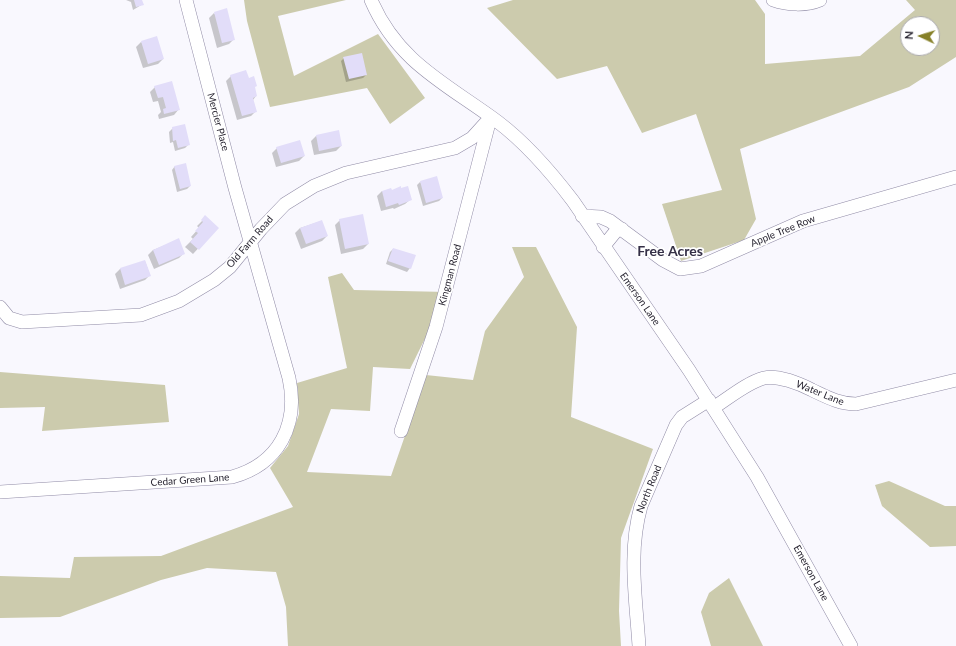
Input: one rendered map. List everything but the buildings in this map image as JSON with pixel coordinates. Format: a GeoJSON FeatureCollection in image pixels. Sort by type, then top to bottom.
{"type":"FeatureCollection","features":[{"type":"Feature","properties":{"kind":"street","name":"Mercier Place"},"geometry":{"type":"LineString","coordinates":[[186,0],[250,243]]}},
{"type":"Feature","properties":{"kind":"street","name":"Emerson Lane"},"geometry":{"type":"LineString","coordinates":[[371,0],[384,25],[410,57],[438,81],[490,117],[528,148],[554,176],[711,404],[757,477],[851,646]]}},
{"type":"Feature","properties":{"kind":"street"},"geometry":{"type":"LineString","coordinates":[[773,0],[790,4],[802,4],[820,0]]}},
{"type":"Feature","properties":{"kind":"street","name":"Old Farm Road"},"geometry":{"type":"LineString","coordinates":[[0,307],[9,318],[22,322],[141,315],[160,309],[197,291],[230,267],[261,229],[285,204],[314,186],[346,173],[456,148],[472,138],[490,117]]}},
{"type":"Feature","properties":{"kind":"street","name":"Kingman Road"},"geometry":{"type":"LineString","coordinates":[[401,431],[436,327],[490,117]]}},
{"type":"Feature","properties":{"kind":"street","name":"Apple Tree Row"},"geometry":{"type":"LineString","coordinates":[[582,216],[601,217],[610,221],[657,256],[680,269],[701,266],[803,221],[956,177]]}},
{"type":"Feature","properties":{"kind":"street"},"geometry":{"type":"LineString","coordinates":[[603,247],[616,231],[622,229]]}},
{"type":"Feature","properties":{"kind":"street","name":"Cedar Green Lane"},"geometry":{"type":"LineString","coordinates":[[0,492],[224,479],[247,472],[268,459],[286,432],[292,413],[292,392],[250,243]]}},
{"type":"Feature","properties":{"kind":"street","name":"Water Lane"},"geometry":{"type":"LineString","coordinates":[[711,404],[766,378],[797,382],[830,399],[846,404],[856,404],[956,380]]}},
{"type":"Feature","properties":{"kind":"street","name":"North Road"},"geometry":{"type":"LineString","coordinates":[[638,646],[633,548],[638,518],[676,425],[682,417],[711,404]]}},
{"type":"Feature","properties":{"kind":"green space"},"geometry":{"type":"Polygon","coordinates":[[[244,0],[346,0],[278,16],[294,76],[378,34],[425,98],[390,124],[367,88],[270,107],[247,21],[244,0]]]}},
{"type":"Feature","properties":{"kind":"green space"},"geometry":{"type":"Polygon","coordinates":[[[513,0],[755,0],[765,14],[765,64],[860,56],[900,23],[900,56],[940,56],[940,16],[908,16],[915,10],[906,0],[956,0],[956,57],[909,87],[740,149],[756,219],[744,240],[681,261],[662,204],[722,190],[696,114],[642,133],[607,66],[557,79],[487,8],[513,0]]]}},
{"type":"Feature","properties":{"kind":"green space"},"geometry":{"type":"Polygon","coordinates":[[[512,247],[536,247],[577,327],[571,417],[653,449],[621,538],[619,611],[621,646],[288,646],[286,607],[276,572],[207,568],[161,580],[60,617],[0,618],[0,576],[70,578],[74,557],[161,556],[293,507],[270,468],[288,446],[299,414],[297,383],[347,368],[328,277],[342,273],[354,290],[448,292],[410,369],[373,367],[370,411],[331,409],[307,472],[391,476],[426,375],[473,380],[485,331],[524,277],[512,247]]]}},
{"type":"Feature","properties":{"kind":"green space"},"geometry":{"type":"Polygon","coordinates":[[[0,372],[165,385],[169,422],[42,431],[45,407],[0,408],[0,372]]]}},
{"type":"Feature","properties":{"kind":"green space"},"geometry":{"type":"Polygon","coordinates":[[[889,481],[945,506],[956,506],[956,546],[930,547],[882,506],[875,485],[889,481]]]}},
{"type":"Feature","properties":{"kind":"green space"},"geometry":{"type":"Polygon","coordinates":[[[729,578],[763,646],[711,646],[701,612],[709,593],[729,578]]]}},
{"type":"Feature","properties":{"kind":"district","name":"Free Acres"},"geometry":{"type":"Point","coordinates":[670,251]}}]}
